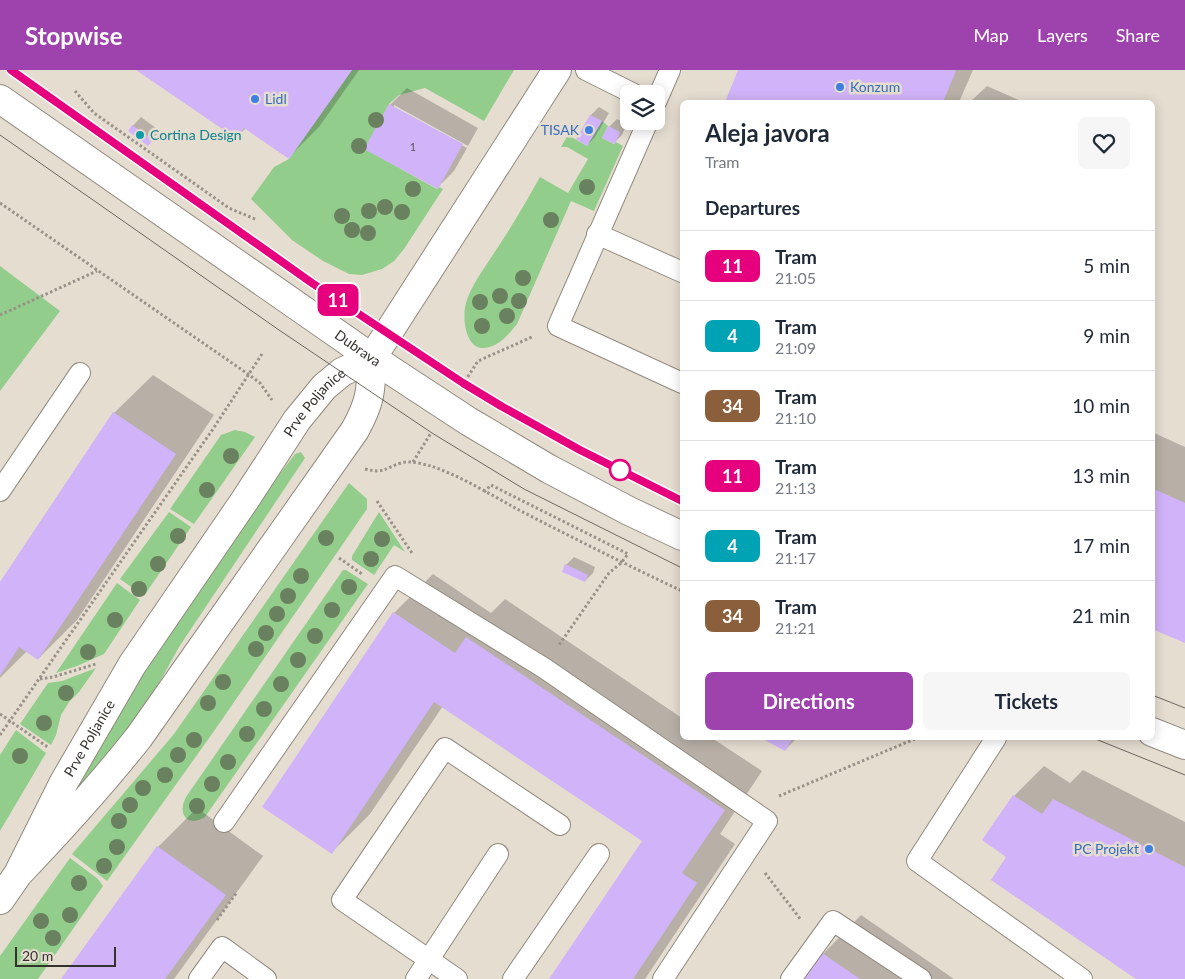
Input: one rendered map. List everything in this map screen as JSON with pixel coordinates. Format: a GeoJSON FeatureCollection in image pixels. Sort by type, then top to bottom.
{"type":"FeatureCollection","features":[{"type":"Feature","properties":{"kind":"street"},"geometry":{"type":"LineString","coordinates":[[372,358],[557,70]]}},
{"type":"Feature","properties":{"kind":"street","name":"Dubrava"},"geometry":{"type":"LineString","coordinates":[[0,99],[372,358],[468,421],[550,470],[680,535]]}},
{"type":"Feature","properties":{"kind":"street","name":"Prve Poljanice"},"geometry":{"type":"LineString","coordinates":[[0,900],[18,874],[64,782],[132,665],[245,500],[297,420],[324,387],[342,372],[372,358],[371,392],[364,413],[340,452],[139,737],[91,796],[18,874]]}},
{"type":"Feature","properties":{"kind":"street"},"geometry":{"type":"LineString","coordinates":[[1155,733],[1185,746]]}},
{"type":"Feature","properties":{"kind":"lane"},"geometry":{"type":"LineString","coordinates":[[586,70],[620,87]]}},
{"type":"Feature","properties":{"kind":"lane"},"geometry":{"type":"LineString","coordinates":[[663,85],[670,70]]}},
{"type":"Feature","properties":{"kind":"lane"},"geometry":{"type":"LineString","coordinates":[[644,130],[558,326],[680,382]]}},
{"type":"Feature","properties":{"kind":"lane"},"geometry":{"type":"LineString","coordinates":[[597,234],[680,271]]}},
{"type":"Feature","properties":{"kind":"lane"},"geometry":{"type":"LineString","coordinates":[[0,491],[80,373]]}},
{"type":"Feature","properties":{"kind":"lane"},"geometry":{"type":"LineString","coordinates":[[224,822],[395,576],[544,668],[767,822],[663,979]]}},
{"type":"Feature","properties":{"kind":"lane"},"geometry":{"type":"LineString","coordinates":[[995,740],[917,862],[1082,979]]}},
{"type":"Feature","properties":{"kind":"lane"},"geometry":{"type":"LineString","coordinates":[[457,979],[342,900],[445,748],[560,825]]}},
{"type":"Feature","properties":{"kind":"lane"},"geometry":{"type":"LineString","coordinates":[[416,979],[498,854]]}},
{"type":"Feature","properties":{"kind":"lane"},"geometry":{"type":"LineString","coordinates":[[512,979],[598,854]]}},
{"type":"Feature","properties":{"kind":"lane"},"geometry":{"type":"LineString","coordinates":[[791,979],[834,922],[921,979]]}},
{"type":"Feature","properties":{"kind":"lane"},"geometry":{"type":"LineString","coordinates":[[199,979],[222,947],[266,979]]}},
{"type":"Feature","properties":{"kind":"path"},"geometry":{"type":"LineString","coordinates":[[75,91],[94,113],[229,208],[257,220]]}},
{"type":"Feature","properties":{"kind":"path"},"geometry":{"type":"LineString","coordinates":[[0,204],[248,374],[260,383],[275,404]]}},
{"type":"Feature","properties":{"kind":"path"},"geometry":{"type":"LineString","coordinates":[[0,315],[98,271]]}},
{"type":"Feature","properties":{"kind":"path"},"geometry":{"type":"LineString","coordinates":[[478,361],[558,326]]}},
{"type":"Feature","properties":{"kind":"path"},"geometry":{"type":"LineString","coordinates":[[0,735],[213,429],[262,354]]}},
{"type":"Feature","properties":{"kind":"path"},"geometry":{"type":"LineString","coordinates":[[413,462],[422,448]]}},
{"type":"Feature","properties":{"kind":"path"},"geometry":{"type":"LineString","coordinates":[[364,469],[375,472],[387,470],[402,462],[413,462],[431,467],[484,492],[621,563],[680,590]]}},
{"type":"Feature","properties":{"kind":"path"},"geometry":{"type":"LineString","coordinates":[[484,492],[491,485],[628,554],[609,573],[544,668]]}},
{"type":"Feature","properties":{"kind":"path"},"geometry":{"type":"LineString","coordinates":[[39,679],[53,677],[97,663]]}},
{"type":"Feature","properties":{"kind":"path"},"geometry":{"type":"LineString","coordinates":[[0,714],[53,751]]}},
{"type":"Feature","properties":{"kind":"path"},"geometry":{"type":"LineString","coordinates":[[749,808],[912,740]]}},
{"type":"Feature","properties":{"kind":"path"},"geometry":{"type":"LineString","coordinates":[[748,850],[818,942]]}},
{"type":"Feature","properties":{"kind":"path"},"geometry":{"type":"LineString","coordinates":[[228,903],[237,892]]}},
{"type":"Feature","properties":{"kind":"green space"},"geometry":{"type":"Polygon","coordinates":[[[352,70],[514,70],[484,121],[425,88],[399,95],[389,104],[365,149],[437,189],[439,187],[443,189],[404,249],[394,261],[382,269],[362,275],[349,274],[323,261],[292,240],[251,199],[274,167],[289,159],[352,70]]]}},
{"type":"Feature","properties":{"kind":"green space"},"geometry":{"type":"Polygon","coordinates":[[[602,121],[608,126],[602,138],[623,146],[594,211],[571,201],[517,324],[499,343],[484,348],[478,347],[469,338],[464,316],[468,296],[475,283],[540,177],[568,193],[588,159],[567,147],[561,147],[568,135],[587,146],[602,121]]]}},
{"type":"Feature","properties":{"kind":"green space"},"geometry":{"type":"Polygon","coordinates":[[[0,266],[60,311],[0,391],[0,266]]]}},
{"type":"Feature","properties":{"kind":"green space"},"geometry":{"type":"Polygon","coordinates":[[[235,430],[255,437],[194,524],[170,509],[221,435],[235,430]]]}},
{"type":"Feature","properties":{"kind":"green space"},"geometry":{"type":"Polygon","coordinates":[[[301,452],[305,458],[179,647],[144,710],[59,816],[120,703],[257,504],[295,454],[301,452]]]}},
{"type":"Feature","properties":{"kind":"green space"},"geometry":{"type":"Polygon","coordinates":[[[349,483],[367,499],[367,509],[212,734],[107,881],[72,854],[174,734],[349,483]]]}},
{"type":"Feature","properties":{"kind":"green space"},"geometry":{"type":"Polygon","coordinates":[[[169,512],[191,527],[144,596],[120,579],[169,512]]]}},
{"type":"Feature","properties":{"kind":"green space"},"geometry":{"type":"Polygon","coordinates":[[[379,512],[405,552],[394,545],[374,575],[352,560],[352,556],[379,512]]]}},
{"type":"Feature","properties":{"kind":"green space"},"geometry":{"type":"Polygon","coordinates":[[[343,570],[368,584],[205,817],[193,821],[185,818],[183,803],[186,797],[343,570]]]}},
{"type":"Feature","properties":{"kind":"green space"},"geometry":{"type":"Polygon","coordinates":[[[117,583],[140,600],[104,654],[56,673],[117,583]]]}},
{"type":"Feature","properties":{"kind":"green space"},"geometry":{"type":"Polygon","coordinates":[[[96,668],[61,715],[56,735],[51,745],[20,724],[48,683],[62,681],[96,668]]]}},
{"type":"Feature","properties":{"kind":"green space"},"geometry":{"type":"Polygon","coordinates":[[[16,730],[46,753],[0,831],[0,755],[16,730]]]}},
{"type":"Feature","properties":{"kind":"green space"},"geometry":{"type":"Polygon","coordinates":[[[70,858],[98,879],[103,886],[38,979],[0,979],[0,956],[70,858]]]}},
{"type":"Feature","properties":{"kind":"building","name":"Lidl"},"geometry":{"type":"Polygon","coordinates":[[[136,70],[352,70],[289,159],[244,128],[237,139],[136,70]]]}},
{"type":"Feature","properties":{"kind":"building","name":"Konzum"},"geometry":{"type":"Polygon","coordinates":[[[738,70],[956,71],[944,100],[726,100],[738,70]]]}},
{"type":"Feature","properties":{"kind":"building"},"geometry":{"type":"Polygon","coordinates":[[[389,104],[463,144],[438,189],[364,149],[389,104]]]}},
{"type":"Feature","properties":{"kind":"building","name":"TISAK"},"geometry":{"type":"Polygon","coordinates":[[[590,115],[602,121],[587,146],[576,139],[590,115]]]}},
{"type":"Feature","properties":{"kind":"building","name":"Cortina Design"},"geometry":{"type":"Polygon","coordinates":[[[132,125],[153,140],[148,146],[128,131],[132,125]]]}},
{"type":"Feature","properties":{"kind":"building"},"geometry":{"type":"Polygon","coordinates":[[[608,126],[620,132],[615,144],[602,138],[608,126]]]}},
{"type":"Feature","properties":{"kind":"building"},"geometry":{"type":"Polygon","coordinates":[[[113,412],[176,454],[38,660],[19,647],[0,676],[0,582],[113,412]]]}},
{"type":"Feature","properties":{"kind":"building"},"geometry":{"type":"Polygon","coordinates":[[[1155,489],[1185,503],[1185,643],[1155,630],[1155,489]]]}},
{"type":"Feature","properties":{"kind":"building"},"geometry":{"type":"Polygon","coordinates":[[[565,564],[588,575],[585,582],[562,572],[565,564]]]}},
{"type":"Feature","properties":{"kind":"building"},"geometry":{"type":"Polygon","coordinates":[[[393,612],[455,653],[466,637],[725,810],[682,873],[697,883],[633,979],[549,979],[642,841],[434,702],[332,854],[262,807],[393,612]]]}},
{"type":"Feature","properties":{"kind":"building"},"geometry":{"type":"Polygon","coordinates":[[[765,740],[792,740],[785,751],[765,740]]]}},
{"type":"Feature","properties":{"kind":"building"},"geometry":{"type":"Polygon","coordinates":[[[1013,795],[1042,814],[1053,799],[1185,867],[1185,979],[1136,979],[991,880],[1006,857],[982,840],[1013,795]]]}},
{"type":"Feature","properties":{"kind":"building"},"geometry":{"type":"Polygon","coordinates":[[[157,846],[226,895],[165,979],[61,979],[157,846]]]}},
{"type":"Feature","properties":{"kind":"building"},"geometry":{"type":"Polygon","coordinates":[[[822,953],[860,979],[804,979],[822,953]]]}},
{"type":"Feature","properties":{"kind":"tram line"},"geometry":{"type":"LineString","coordinates":[[11,70],[312,283],[463,383],[580,450],[680,500]]}},
{"type":"Feature","properties":{"kind":"tram line","name":"11"},"geometry":{"type":"LineString","coordinates":[[11,70],[312,283],[463,383],[580,450],[680,500]]}},
{"type":"Feature","properties":{"kind":"tram line"},"geometry":{"type":"LineString","coordinates":[[0,135],[279,330],[432,433],[524,489],[680,567]]}},
{"type":"Feature","properties":{"kind":"tram line"},"geometry":{"type":"LineString","coordinates":[[1155,696],[1185,708]]}},
{"type":"Feature","properties":{"kind":"tram line"},"geometry":{"type":"LineString","coordinates":[[1098,740],[1185,775]]}},
{"type":"Feature","properties":{"kind":"place","name":"Konzum"},"geometry":{"type":"Point","coordinates":[840,87]}},
{"type":"Feature","properties":{"kind":"place","name":"Lidl"},"geometry":{"type":"Point","coordinates":[255,99]}},
{"type":"Feature","properties":{"kind":"place","name":"TISAK"},"geometry":{"type":"Point","coordinates":[589,130]}},
{"type":"Feature","properties":{"kind":"place","name":"Cortina Design"},"geometry":{"type":"Point","coordinates":[140,135]}},
{"type":"Feature","properties":{"kind":"place","name":"PC Projekt"},"geometry":{"type":"Point","coordinates":[1149,849]}}]}
